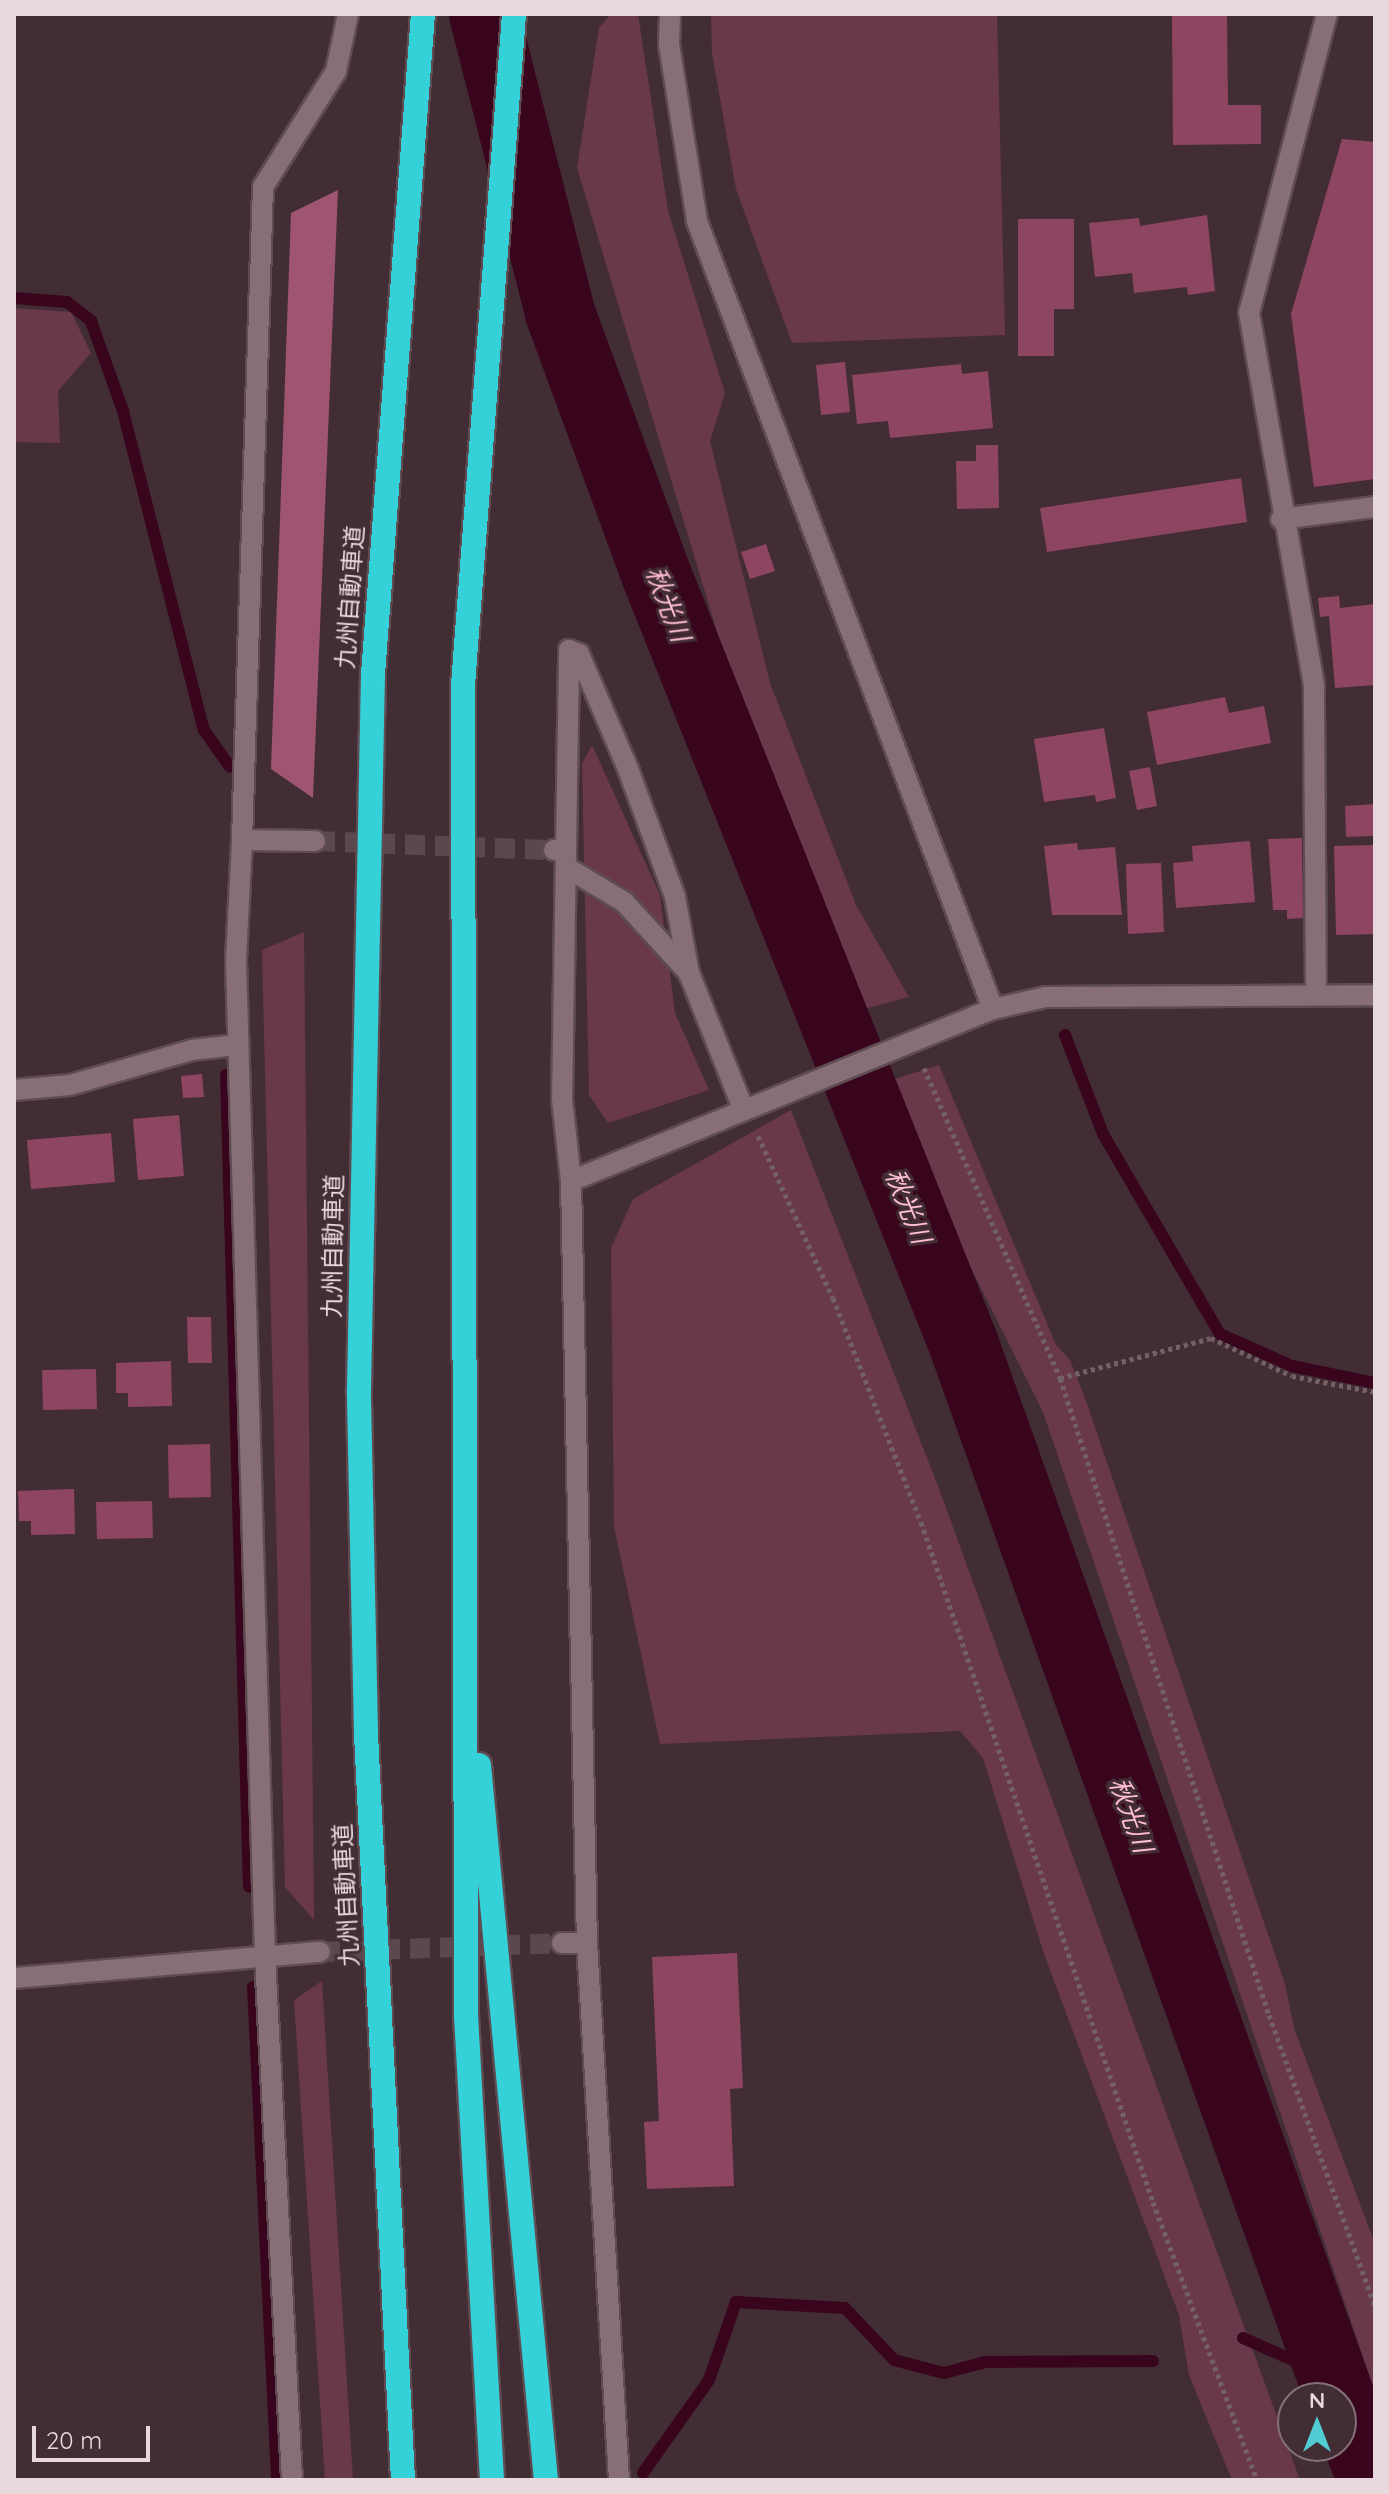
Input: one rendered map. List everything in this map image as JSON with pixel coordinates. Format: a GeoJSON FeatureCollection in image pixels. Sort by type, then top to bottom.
{"type":"FeatureCollection","features":[{"type":"Feature","properties":{"kind":"highway","name":"九州自動車道"},"geometry":{"type":"LineString","coordinates":[[403,2480],[366,1733],[359,1374],[373,674],[409,163],[423,14]]}},
{"type":"Feature","properties":{"kind":"highway"},"geometry":{"type":"LineString","coordinates":[[492,2480],[466,2016],[463,685],[514,14]]}},
{"type":"Feature","properties":{"kind":"highway"},"geometry":{"type":"LineString","coordinates":[[464,1603],[546,2480]]}},
{"type":"Feature","properties":{"kind":"street"},"geometry":{"type":"LineString","coordinates":[[292,2480],[265,1956],[236,1045],[263,187],[336,71],[348,14]]}},
{"type":"Feature","properties":{"kind":"street"},"geometry":{"type":"LineString","coordinates":[[670,14],[697,221],[993,1009]]}},
{"type":"Feature","properties":{"kind":"street"},"geometry":{"type":"LineString","coordinates":[[1316,991],[1314,685],[1281,519],[1249,313],[1327,14]]}},
{"type":"Feature","properties":{"kind":"street"},"geometry":{"type":"LineString","coordinates":[[1281,519],[1375,507]]}},
{"type":"Feature","properties":{"kind":"street"},"geometry":{"type":"LineString","coordinates":[[619,2480],[587,1943],[571,1181],[562,1099],[562,856],[569,650],[579,654],[628,769],[675,897],[689,973],[743,1108]]}},
{"type":"Feature","properties":{"kind":"street"},"geometry":{"type":"LineString","coordinates":[[242,840],[315,841]]}},
{"type":"Feature","properties":{"kind":"street"},"geometry":{"type":"LineString","coordinates":[[562,856],[624,902],[689,973]]}},
{"type":"Feature","properties":{"kind":"street"},"geometry":{"type":"LineString","coordinates":[[571,1181],[766,1097],[993,1009],[1046,997],[1316,991],[1375,995]]}},
{"type":"Feature","properties":{"kind":"street"},"geometry":{"type":"LineString","coordinates":[[14,1090],[70,1085],[192,1050],[236,1045]]}},
{"type":"Feature","properties":{"kind":"street"},"geometry":{"type":"LineString","coordinates":[[562,1943],[587,1943]]}},
{"type":"Feature","properties":{"kind":"street"},"geometry":{"type":"LineString","coordinates":[[14,1978],[320,1952]]}},
{"type":"Feature","properties":{"kind":"path"},"geometry":{"type":"LineString","coordinates":[[903,1045],[1060,1378],[1269,2015],[1375,2307]]}},
{"type":"Feature","properties":{"kind":"path"},"geometry":{"type":"LineString","coordinates":[[743,1108],[833,1298],[921,1522],[1153,2202],[1257,2480]]}},
{"type":"Feature","properties":{"kind":"path"},"geometry":{"type":"LineString","coordinates":[[1060,1378],[1211,1338],[1292,1376],[1375,1392]]}},
{"type":"Feature","properties":{"kind":"shaded area"},"geometry":{"type":"Polygon","coordinates":[[[611,14],[638,14],[668,211],[725,393],[710,441],[770,683],[856,905],[909,997],[860,1010],[735,691],[577,168],[599,28],[611,14]]]}},
{"type":"Feature","properties":{"kind":"shaded area"},"geometry":{"type":"Polygon","coordinates":[[[711,14],[997,14],[1005,335],[792,343],[736,189],[712,53],[711,14]]]}},
{"type":"Feature","properties":{"kind":"shaded area"},"geometry":{"type":"Polygon","coordinates":[[[338,190],[313,798],[271,769],[291,213],[338,190]]]}},
{"type":"Feature","properties":{"kind":"shaded area"},"geometry":{"type":"Polygon","coordinates":[[[14,308],[71,312],[91,353],[58,391],[60,443],[14,442],[14,308]]]}},
{"type":"Feature","properties":{"kind":"shaded area"},"geometry":{"type":"Polygon","coordinates":[[[592,745],[660,895],[675,1013],[709,1090],[608,1123],[589,1095],[582,764],[592,745]]]}},
{"type":"Feature","properties":{"kind":"shaded area"},"geometry":{"type":"Polygon","coordinates":[[[304,932],[314,1920],[285,1887],[262,950],[304,932]]]}},
{"type":"Feature","properties":{"kind":"shaded area"},"geometry":{"type":"Polygon","coordinates":[[[939,1065],[1056,1345],[1070,1360],[1085,1398],[1285,1984],[1294,2028],[1375,2244],[1375,2392],[1043,1412],[879,1084],[939,1065]]]}},
{"type":"Feature","properties":{"kind":"shaded area"},"geometry":{"type":"Polygon","coordinates":[[[791,1110],[938,1486],[1277,2417],[1277,2462],[1293,2462],[1300,2480],[1232,2480],[1189,2375],[1179,2315],[1044,1954],[983,1758],[960,1731],[660,1744],[614,1526],[611,1248],[633,1199],[791,1110]]]}},
{"type":"Feature","properties":{"kind":"shaded area"},"geometry":{"type":"Polygon","coordinates":[[[322,1981],[353,2480],[325,2480],[294,2000],[322,1981]]]}},
{"type":"Feature","properties":{"kind":"building"},"geometry":{"type":"Polygon","coordinates":[[[1172,16],[1227,16],[1228,105],[1261,105],[1261,144],[1173,145],[1172,16]]]}},
{"type":"Feature","properties":{"kind":"building"},"geometry":{"type":"Polygon","coordinates":[[[1342,139],[1375,142],[1375,479],[1314,487],[1291,314],[1342,139]]]}},
{"type":"Feature","properties":{"kind":"building"},"geometry":{"type":"Polygon","coordinates":[[[1207,215],[1215,291],[1188,295],[1187,287],[1134,293],[1132,273],[1095,277],[1089,223],[1139,218],[1140,226],[1207,215]]]}},
{"type":"Feature","properties":{"kind":"building"},"geometry":{"type":"Polygon","coordinates":[[[1018,219],[1074,219],[1074,309],[1054,309],[1054,356],[1018,356],[1018,219]]]}},
{"type":"Feature","properties":{"kind":"building"},"geometry":{"type":"Polygon","coordinates":[[[845,362],[850,412],[821,415],[816,365],[845,362]]]}},
{"type":"Feature","properties":{"kind":"building"},"geometry":{"type":"Polygon","coordinates":[[[961,364],[962,374],[988,371],[993,428],[890,438],[888,421],[857,424],[852,375],[961,364]]]}},
{"type":"Feature","properties":{"kind":"building"},"geometry":{"type":"Polygon","coordinates":[[[976,445],[998,445],[999,508],[957,509],[956,461],[976,461],[976,445]]]}},
{"type":"Feature","properties":{"kind":"building"},"geometry":{"type":"Polygon","coordinates":[[[1241,478],[1247,522],[1047,552],[1040,508],[1241,478]]]}},
{"type":"Feature","properties":{"kind":"building"},"geometry":{"type":"Polygon","coordinates":[[[766,544],[775,571],[750,579],[741,552],[766,544]]]}},
{"type":"Feature","properties":{"kind":"building"},"geometry":{"type":"Polygon","coordinates":[[[1339,596],[1340,608],[1375,604],[1375,685],[1335,688],[1329,616],[1320,617],[1318,598],[1339,596]]]}},
{"type":"Feature","properties":{"kind":"building"},"geometry":{"type":"Polygon","coordinates":[[[1225,697],[1229,713],[1264,706],[1271,743],[1157,765],[1147,712],[1225,697]]]}},
{"type":"Feature","properties":{"kind":"building"},"geometry":{"type":"Polygon","coordinates":[[[1104,728],[1116,798],[1096,802],[1095,795],[1044,802],[1034,739],[1104,728]]]}},
{"type":"Feature","properties":{"kind":"building"},"geometry":{"type":"Polygon","coordinates":[[[1150,767],[1157,806],[1137,810],[1129,771],[1150,767]]]}},
{"type":"Feature","properties":{"kind":"building"},"geometry":{"type":"Polygon","coordinates":[[[1375,804],[1375,836],[1346,837],[1345,806],[1375,804]]]}},
{"type":"Feature","properties":{"kind":"building"},"geometry":{"type":"Polygon","coordinates":[[[1302,838],[1303,918],[1287,919],[1287,910],[1273,910],[1268,839],[1302,838]]]}},
{"type":"Feature","properties":{"kind":"building"},"geometry":{"type":"Polygon","coordinates":[[[1250,841],[1255,902],[1176,908],[1173,863],[1193,861],[1192,846],[1250,841]]]}},
{"type":"Feature","properties":{"kind":"building"},"geometry":{"type":"Polygon","coordinates":[[[1077,843],[1078,850],[1115,847],[1122,915],[1052,915],[1044,846],[1077,843]]]}},
{"type":"Feature","properties":{"kind":"building"},"geometry":{"type":"Polygon","coordinates":[[[1375,845],[1375,934],[1336,935],[1334,846],[1375,845]]]}},
{"type":"Feature","properties":{"kind":"building"},"geometry":{"type":"Polygon","coordinates":[[[1161,863],[1164,932],[1128,934],[1126,864],[1161,863]]]}},
{"type":"Feature","properties":{"kind":"building"},"geometry":{"type":"Polygon","coordinates":[[[202,1074],[204,1097],[183,1098],[181,1076],[202,1074]]]}},
{"type":"Feature","properties":{"kind":"building"},"geometry":{"type":"Polygon","coordinates":[[[179,1115],[184,1176],[138,1180],[133,1119],[179,1115]]]}},
{"type":"Feature","properties":{"kind":"building"},"geometry":{"type":"Polygon","coordinates":[[[111,1133],[115,1182],[31,1189],[27,1140],[111,1133]]]}},
{"type":"Feature","properties":{"kind":"building"},"geometry":{"type":"Polygon","coordinates":[[[187,1317],[211,1317],[212,1363],[188,1363],[187,1317]]]}},
{"type":"Feature","properties":{"kind":"building"},"geometry":{"type":"Polygon","coordinates":[[[171,1361],[172,1406],[128,1407],[128,1393],[116,1393],[116,1363],[171,1361]]]}},
{"type":"Feature","properties":{"kind":"building"},"geometry":{"type":"Polygon","coordinates":[[[96,1369],[97,1409],[43,1410],[42,1370],[96,1369]]]}},
{"type":"Feature","properties":{"kind":"building"},"geometry":{"type":"Polygon","coordinates":[[[210,1444],[211,1497],[169,1498],[168,1445],[210,1444]]]}},
{"type":"Feature","properties":{"kind":"building"},"geometry":{"type":"Polygon","coordinates":[[[74,1489],[75,1534],[31,1535],[31,1521],[19,1521],[18,1491],[74,1489]]]}},
{"type":"Feature","properties":{"kind":"building"},"geometry":{"type":"Polygon","coordinates":[[[152,1501],[153,1538],[97,1539],[96,1502],[152,1501]]]}},
{"type":"Feature","properties":{"kind":"building"},"geometry":{"type":"Polygon","coordinates":[[[737,1953],[743,2088],[730,2089],[734,2186],[647,2189],[644,2122],[659,2121],[652,1957],[737,1953]]]}},
{"type":"Feature","properties":{"kind":"waterway","name":"秋光川"},"geometry":{"type":"LineString","coordinates":[[484,14],[560,313],[658,579],[964,1345],[1334,2382]]}},
{"type":"Feature","properties":{"kind":"waterway"},"geometry":{"type":"LineString","coordinates":[[14,298],[67,302],[91,321],[123,411],[204,730],[230,767]]}},
{"type":"Feature","properties":{"kind":"waterway"},"geometry":{"type":"LineString","coordinates":[[1065,1035],[1103,1134],[1220,1334],[1292,1366],[1375,1383]]}},
{"type":"Feature","properties":{"kind":"waterway"},"geometry":{"type":"LineString","coordinates":[[226,1075],[249,1887]]}},
{"type":"Feature","properties":{"kind":"waterway"},"geometry":{"type":"LineString","coordinates":[[253,1987],[277,2480]]}},
{"type":"Feature","properties":{"kind":"waterway"},"geometry":{"type":"LineString","coordinates":[[643,2473],[709,2380],[736,2302],[845,2308],[894,2360],[944,2373],[985,2362],[1153,2361]]}},
{"type":"Feature","properties":{"kind":"waterway"},"geometry":{"type":"LineString","coordinates":[[1243,2338],[1331,2377]]}},
{"type":"Feature","properties":{"kind":"waterway","name":"秋光川"},"geometry":{"type":"LineString","coordinates":[[1357,2440],[1373,2480]]}},
{"type":"Feature","properties":{"kind":"tunnel"},"geometry":{"type":"LineString","coordinates":[[315,841],[554,850]]}},
{"type":"Feature","properties":{"kind":"tunnel"},"geometry":{"type":"LineString","coordinates":[[320,1952],[562,1943]]}}]}
